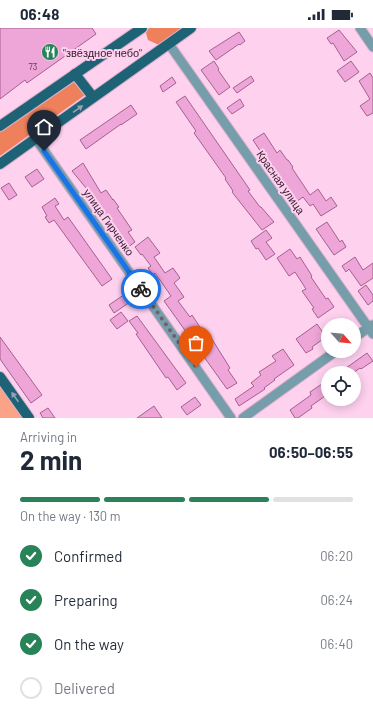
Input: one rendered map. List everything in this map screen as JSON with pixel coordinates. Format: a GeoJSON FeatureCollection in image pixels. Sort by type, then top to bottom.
{"type":"FeatureCollection","features":[{"type":"Feature","properties":{"kind":"main road"},"geometry":{"type":"LineString","coordinates":[[0,126],[142,28]]}},
{"type":"Feature","properties":{"kind":"main road"},"geometry":{"type":"LineString","coordinates":[[0,164],[191,28]]}},
{"type":"Feature","properties":{"kind":"main road"},"geometry":{"type":"LineString","coordinates":[[75,74],[93,97]]}},
{"type":"Feature","properties":{"kind":"main road"},"geometry":{"type":"LineString","coordinates":[[0,377],[29,418]]}},
{"type":"Feature","properties":{"kind":"street"},"geometry":{"type":"LineString","coordinates":[[360,28],[373,47]]}},
{"type":"Feature","properties":{"kind":"street","name":"Красная улица"},"geometry":{"type":"LineString","coordinates":[[169,44],[371,329]]}},
{"type":"Feature","properties":{"kind":"street","name":"улица Гирченко"},"geometry":{"type":"LineString","coordinates":[[36,139],[231,418]]}},
{"type":"Feature","properties":{"kind":"street"},"geometry":{"type":"LineString","coordinates":[[361,334],[371,329]]}},
{"type":"Feature","properties":{"kind":"street"},"geometry":{"type":"LineString","coordinates":[[243,418],[326,358]]}},
{"type":"Feature","properties":{"kind":"shaded area"},"geometry":{"type":"Polygon","coordinates":[[[149,28],[184,28],[159,45],[148,40],[146,33],[149,28]]]}},
{"type":"Feature","properties":{"kind":"shaded area"},"geometry":{"type":"Polygon","coordinates":[[[75,81],[85,95],[0,156],[0,132],[75,81]]]}},
{"type":"Feature","properties":{"kind":"shaded area"},"geometry":{"type":"Polygon","coordinates":[[[0,386],[23,418],[0,418],[0,386]]]}},
{"type":"Feature","properties":{"kind":"building"},"geometry":{"type":"Polygon","coordinates":[[[0,28],[92,28],[96,34],[27,83],[25,80],[0,99],[0,28]]]}},
{"type":"Feature","properties":{"kind":"building"},"geometry":{"type":"Polygon","coordinates":[[[339,30],[357,52],[344,61],[333,43],[331,44],[327,38],[339,30]]]}},
{"type":"Feature","properties":{"kind":"building"},"geometry":{"type":"Polygon","coordinates":[[[239,32],[245,41],[216,60],[209,51],[239,32]]]}},
{"type":"Feature","properties":{"kind":"building"},"geometry":{"type":"Polygon","coordinates":[[[214,61],[219,69],[218,70],[230,87],[219,95],[201,70],[214,61]]]}},
{"type":"Feature","properties":{"kind":"building"},"geometry":{"type":"Polygon","coordinates":[[[351,61],[359,72],[345,82],[337,71],[351,61]]]}},
{"type":"Feature","properties":{"kind":"building"},"geometry":{"type":"Polygon","coordinates":[[[370,73],[373,78],[373,113],[367,116],[360,106],[370,99],[359,81],[370,73]]]}},
{"type":"Feature","properties":{"kind":"building"},"geometry":{"type":"Polygon","coordinates":[[[251,76],[254,81],[237,93],[233,88],[251,76]]]}},
{"type":"Feature","properties":{"kind":"building"},"geometry":{"type":"Polygon","coordinates":[[[172,77],[176,83],[163,92],[160,86],[172,77]]]}},
{"type":"Feature","properties":{"kind":"building"},"geometry":{"type":"Polygon","coordinates":[[[185,96],[250,190],[248,191],[274,222],[262,230],[232,192],[233,191],[225,179],[226,178],[194,133],[196,131],[176,102],[185,96]]]}},
{"type":"Feature","properties":{"kind":"building"},"geometry":{"type":"Polygon","coordinates":[[[240,99],[244,106],[232,114],[227,108],[240,99]]]}},
{"type":"Feature","properties":{"kind":"building"},"geometry":{"type":"Polygon","coordinates":[[[131,105],[137,114],[86,149],[80,140],[131,105]]]}},
{"type":"Feature","properties":{"kind":"building"},"geometry":{"type":"Polygon","coordinates":[[[264,133],[277,153],[280,150],[288,160],[310,195],[318,189],[326,201],[331,197],[337,206],[321,216],[313,204],[310,206],[303,197],[296,202],[253,140],[264,133]]]}},
{"type":"Feature","properties":{"kind":"building"},"geometry":{"type":"Polygon","coordinates":[[[83,163],[101,193],[106,190],[119,207],[117,208],[132,230],[128,232],[135,242],[127,248],[91,194],[72,171],[83,163]]]}},
{"type":"Feature","properties":{"kind":"building"},"geometry":{"type":"Polygon","coordinates":[[[37,169],[44,179],[32,187],[25,177],[37,169]]]}},
{"type":"Feature","properties":{"kind":"building"},"geometry":{"type":"Polygon","coordinates":[[[9,183],[17,195],[9,200],[1,188],[9,183]]]}},
{"type":"Feature","properties":{"kind":"building"},"geometry":{"type":"Polygon","coordinates":[[[55,198],[59,204],[55,206],[64,220],[68,217],[112,279],[102,286],[54,220],[49,223],[45,217],[47,216],[42,207],[55,198]]]}},
{"type":"Feature","properties":{"kind":"building"},"geometry":{"type":"Polygon","coordinates":[[[327,222],[340,242],[342,240],[346,247],[334,255],[316,229],[327,222]]]}},
{"type":"Feature","properties":{"kind":"building"},"geometry":{"type":"Polygon","coordinates":[[[266,230],[272,238],[266,242],[275,254],[266,260],[251,241],[266,230]]]}},
{"type":"Feature","properties":{"kind":"building"},"geometry":{"type":"Polygon","coordinates":[[[148,237],[160,253],[154,257],[165,273],[173,268],[180,278],[174,283],[184,297],[178,301],[190,317],[192,315],[207,338],[210,336],[230,368],[228,370],[237,383],[227,389],[164,301],[171,296],[155,273],[153,275],[148,268],[151,266],[135,247],[148,237]]]}},
{"type":"Feature","properties":{"kind":"building"},"geometry":{"type":"Polygon","coordinates":[[[290,249],[297,259],[300,257],[312,276],[311,277],[326,299],[328,298],[334,307],[318,318],[312,309],[314,308],[302,291],[306,289],[295,272],[289,276],[277,258],[290,249]]]}},
{"type":"Feature","properties":{"kind":"building"},"geometry":{"type":"Polygon","coordinates":[[[355,257],[363,270],[373,263],[373,278],[361,286],[349,269],[346,272],[342,266],[355,257]]]}},
{"type":"Feature","properties":{"kind":"building"},"geometry":{"type":"Polygon","coordinates":[[[366,285],[373,295],[373,301],[368,305],[358,291],[366,285]]]}},
{"type":"Feature","properties":{"kind":"building"},"geometry":{"type":"Polygon","coordinates":[[[125,294],[130,302],[114,313],[109,305],[125,294]]]}},
{"type":"Feature","properties":{"kind":"building"},"geometry":{"type":"Polygon","coordinates":[[[121,312],[128,321],[117,329],[110,320],[121,312]]]}},
{"type":"Feature","properties":{"kind":"building"},"geometry":{"type":"Polygon","coordinates":[[[137,316],[186,383],[177,390],[168,377],[166,378],[136,334],[138,333],[129,321],[137,316]]]}},
{"type":"Feature","properties":{"kind":"building"},"geometry":{"type":"Polygon","coordinates":[[[317,324],[321,330],[321,341],[312,347],[313,349],[306,353],[296,339],[317,324]]]}},
{"type":"Feature","properties":{"kind":"building"},"geometry":{"type":"Polygon","coordinates":[[[0,337],[42,395],[31,403],[0,359],[0,337]]]}},
{"type":"Feature","properties":{"kind":"building"},"geometry":{"type":"Polygon","coordinates":[[[283,349],[294,365],[274,379],[275,380],[264,388],[265,389],[239,406],[235,399],[254,386],[251,383],[261,375],[259,372],[276,361],[272,356],[283,349]]]}},
{"type":"Feature","properties":{"kind":"building"},"geometry":{"type":"Polygon","coordinates":[[[367,353],[373,361],[361,369],[361,366],[349,366],[361,358],[367,353]]]}},
{"type":"Feature","properties":{"kind":"building"},"geometry":{"type":"Polygon","coordinates":[[[321,385],[321,399],[311,406],[312,408],[298,418],[295,418],[290,410],[311,395],[310,392],[321,385]]]}},
{"type":"Feature","properties":{"kind":"building"},"geometry":{"type":"Polygon","coordinates":[[[195,397],[201,405],[187,415],[181,407],[195,397]]]}},
{"type":"Feature","properties":{"kind":"building"},"geometry":{"type":"Polygon","coordinates":[[[154,406],[162,418],[137,418],[154,406]]]}},
{"type":"Feature","properties":{"kind":"building"},"geometry":{"type":"Polygon","coordinates":[[[48,408],[55,418],[43,418],[40,413],[48,408]]]}},
{"type":"Feature","properties":{"kind":"way so far"},"geometry":{"type":"LineString","coordinates":[[141,289],[196,367]]}},
{"type":"Feature","properties":{"kind":"place","name":"\"звёздное небо\""},"geometry":{"type":"Point","coordinates":[50,52]}},
{"type":"Feature","properties":{"kind":"route"},"geometry":{"type":"LineString","coordinates":[[44,151],[141,289]]}}]}
